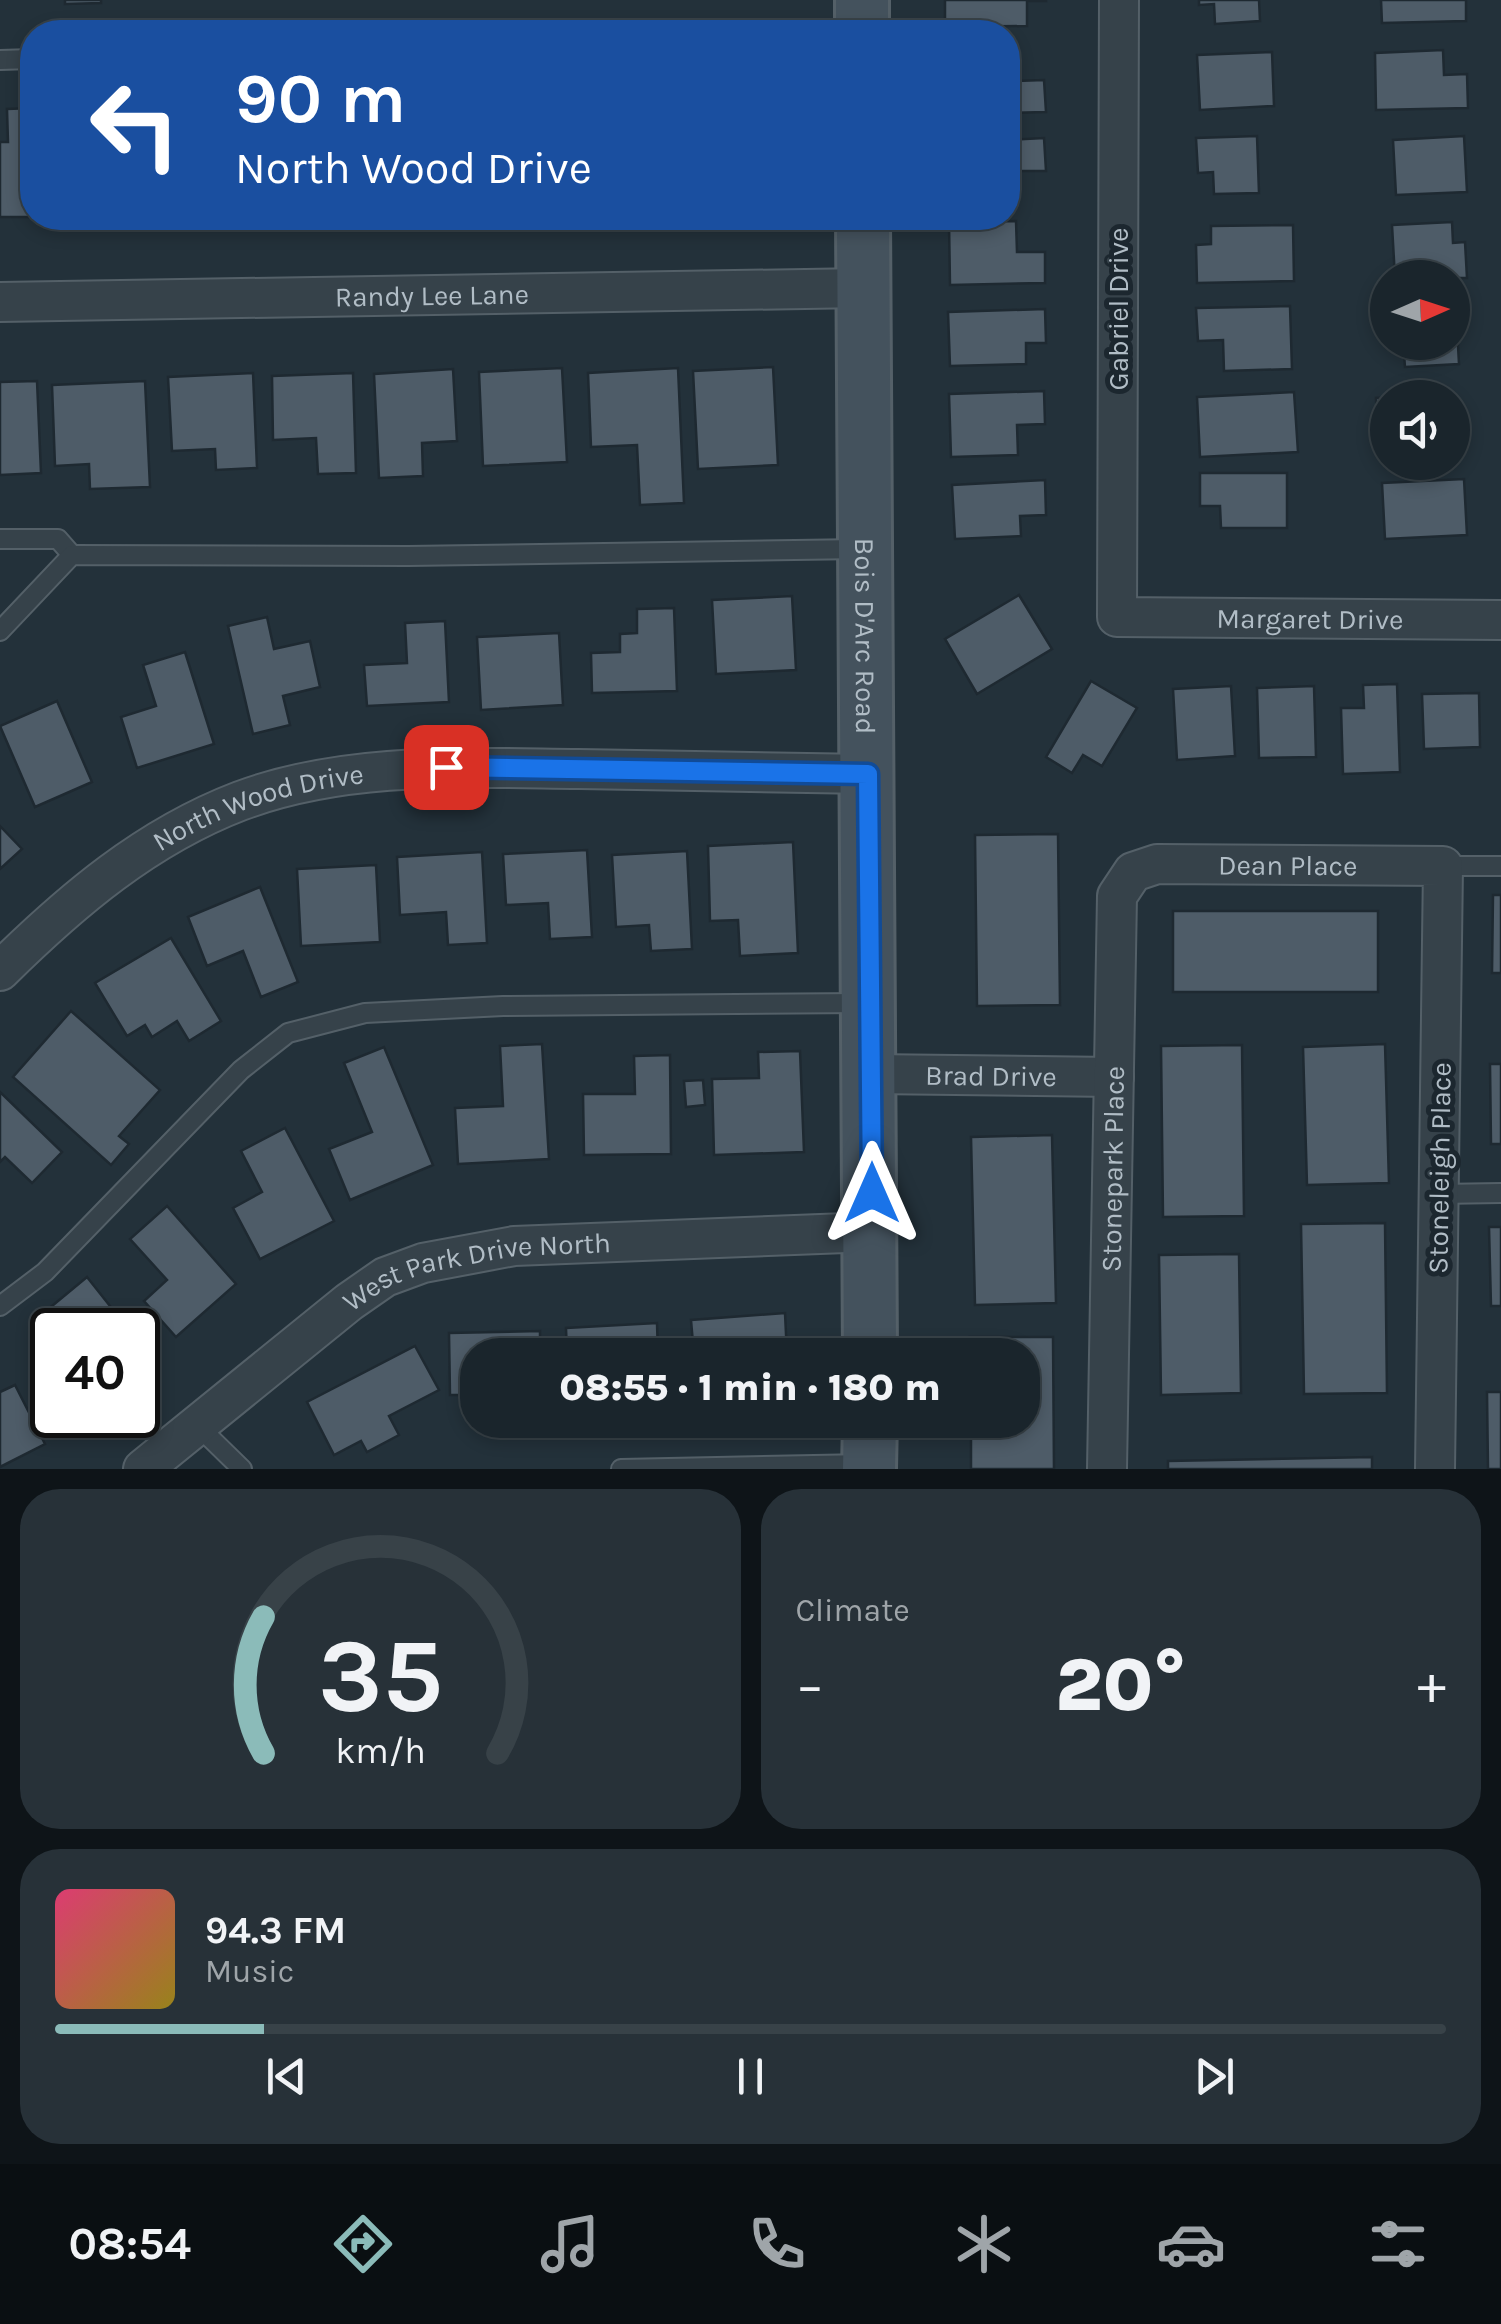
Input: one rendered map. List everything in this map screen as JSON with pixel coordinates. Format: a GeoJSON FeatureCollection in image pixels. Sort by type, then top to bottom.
{"type":"FeatureCollection","features":[{"type":"Feature","properties":{"kind":"street","name":"Gabriel Drive"},"geometry":{"type":"LineString","coordinates":[[1117,617],[1119,0]]}},
{"type":"Feature","properties":{"kind":"street","name":"Bois D'Arc Road"},"geometry":{"type":"LineString","coordinates":[[862,230],[870,1338]]}},
{"type":"Feature","properties":{"kind":"street","name":"Randy Lee Lane"},"geometry":{"type":"LineString","coordinates":[[0,302],[863,288]]}},
{"type":"Feature","properties":{"kind":"street","name":"Margaret Drive"},"geometry":{"type":"LineString","coordinates":[[1117,617],[1501,620]]}},
{"type":"Feature","properties":{"kind":"street","name":"North Wood Drive"},"geometry":{"type":"LineString","coordinates":[[0,971],[98,881],[156,842],[240,801],[313,781],[446,767],[868,774]]}},
{"type":"Feature","properties":{"kind":"street","name":"Dean Place"},"geometry":{"type":"LineString","coordinates":[[1133,872],[1157,864],[1443,866]]}},
{"type":"Feature","properties":{"kind":"street","name":"Stoneleigh Place"},"geometry":{"type":"LineString","coordinates":[[1435,1469],[1443,866]]}},
{"type":"Feature","properties":{"kind":"street","name":"Stonepark Place"},"geometry":{"type":"LineString","coordinates":[[1108,1469],[1117,896],[1133,872]]}},
{"type":"Feature","properties":{"kind":"street","name":"Brad Drive"},"geometry":{"type":"LineString","coordinates":[[870,1074],[1114,1077]]}},
{"type":"Feature","properties":{"kind":"street","name":"West Park Drive North"},"geometry":{"type":"LineString","coordinates":[[142,1469],[349,1302],[385,1277],[423,1263],[514,1246],[872,1232]]}},
{"type":"Feature","properties":{"kind":"lane"},"geometry":{"type":"LineString","coordinates":[[0,539],[58,539],[72,555]]}},
{"type":"Feature","properties":{"kind":"lane"},"geometry":{"type":"LineString","coordinates":[[0,631],[72,555],[408,556],[866,549]]}},
{"type":"Feature","properties":{"kind":"lane"},"geometry":{"type":"LineString","coordinates":[[1443,866],[1501,866]]}},
{"type":"Feature","properties":{"kind":"lane"},"geometry":{"type":"LineString","coordinates":[[0,1306],[45,1272],[241,1070],[288,1033],[365,1013],[502,1006],[870,1002]]}},
{"type":"Feature","properties":{"kind":"lane"},"geometry":{"type":"LineString","coordinates":[[1438,1194],[1501,1194]]}},
{"type":"Feature","properties":{"kind":"lane"},"geometry":{"type":"LineString","coordinates":[[198,1426],[242,1469]]}},
{"type":"Feature","properties":{"kind":"lane"},"geometry":{"type":"LineString","coordinates":[[622,1469],[869,1451]]}},
{"type":"Feature","properties":{"kind":"building"},"geometry":{"type":"Polygon","coordinates":[[[65,0],[101,0],[101,3],[65,4],[65,0]]]}},
{"type":"Feature","properties":{"kind":"building"},"geometry":{"type":"Polygon","coordinates":[[[945,0],[1046,0],[1027,1],[1027,26],[1020,26],[1020,20],[945,20],[945,0]]]}},
{"type":"Feature","properties":{"kind":"building"},"geometry":{"type":"Polygon","coordinates":[[[1199,0],[1259,0],[1260,21],[1215,24],[1214,4],[1199,5],[1199,0]]]}},
{"type":"Feature","properties":{"kind":"building"},"geometry":{"type":"Polygon","coordinates":[[[1381,0],[1466,0],[1466,21],[1382,23],[1381,0]]]}},
{"type":"Feature","properties":{"kind":"building"},"geometry":{"type":"Polygon","coordinates":[[[1443,50],[1444,75],[1467,74],[1468,108],[1376,110],[1375,53],[1443,50]]]}},
{"type":"Feature","properties":{"kind":"building"},"geometry":{"type":"Polygon","coordinates":[[[1272,52],[1274,106],[1200,110],[1197,55],[1272,52]]]}},
{"type":"Feature","properties":{"kind":"building"},"geometry":{"type":"Polygon","coordinates":[[[1044,80],[1046,112],[1020,113],[1020,81],[1044,80]]]}},
{"type":"Feature","properties":{"kind":"building"},"geometry":{"type":"Polygon","coordinates":[[[20,108],[20,217],[0,217],[0,142],[8,142],[7,109],[20,108]]]}},
{"type":"Feature","properties":{"kind":"building"},"geometry":{"type":"Polygon","coordinates":[[[1257,136],[1259,193],[1214,194],[1213,172],[1198,173],[1196,138],[1257,136]]]}},
{"type":"Feature","properties":{"kind":"building"},"geometry":{"type":"Polygon","coordinates":[[[1464,136],[1467,192],[1396,195],[1393,140],[1464,136]]]}},
{"type":"Feature","properties":{"kind":"building"},"geometry":{"type":"Polygon","coordinates":[[[1044,138],[1046,171],[1020,171],[1020,139],[1044,138]]]}},
{"type":"Feature","properties":{"kind":"building"},"geometry":{"type":"Polygon","coordinates":[[[1452,222],[1453,243],[1465,242],[1466,260],[1394,260],[1392,225],[1452,222]]]}},
{"type":"Feature","properties":{"kind":"building"},"geometry":{"type":"Polygon","coordinates":[[[1293,225],[1294,281],[1197,283],[1196,245],[1211,244],[1211,226],[1293,225]]]}},
{"type":"Feature","properties":{"kind":"building"},"geometry":{"type":"Polygon","coordinates":[[[949,230],[1016,230],[1017,252],[1045,252],[1045,283],[950,285],[949,230]]]}},
{"type":"Feature","properties":{"kind":"building"},"geometry":{"type":"Polygon","coordinates":[[[1290,306],[1292,369],[1224,371],[1223,340],[1198,341],[1196,308],[1290,306]]]}},
{"type":"Feature","properties":{"kind":"building"},"geometry":{"type":"Polygon","coordinates":[[[1045,309],[1046,343],[1026,343],[1026,364],[950,366],[948,312],[1045,309]]]}},
{"type":"Feature","properties":{"kind":"building"},"geometry":{"type":"Polygon","coordinates":[[[1404,360],[1459,360],[1459,364],[1405,367],[1404,360]]]}},
{"type":"Feature","properties":{"kind":"building"},"geometry":{"type":"Polygon","coordinates":[[[773,367],[778,465],[698,469],[693,371],[773,367]]]}},
{"type":"Feature","properties":{"kind":"building"},"geometry":{"type":"Polygon","coordinates":[[[562,368],[567,462],[483,466],[479,372],[562,368]]]}},
{"type":"Feature","properties":{"kind":"building"},"geometry":{"type":"Polygon","coordinates":[[[678,368],[684,503],[640,505],[637,445],[591,447],[588,373],[678,368]]]}},
{"type":"Feature","properties":{"kind":"building"},"geometry":{"type":"Polygon","coordinates":[[[453,369],[457,441],[422,443],[423,476],[379,478],[374,374],[453,369]]]}},
{"type":"Feature","properties":{"kind":"building"},"geometry":{"type":"Polygon","coordinates":[[[253,373],[257,468],[216,470],[215,449],[172,451],[168,377],[253,373]]]}},
{"type":"Feature","properties":{"kind":"building"},"geometry":{"type":"Polygon","coordinates":[[[353,373],[356,473],[318,474],[316,438],[273,440],[272,376],[353,373]]]}},
{"type":"Feature","properties":{"kind":"building"},"geometry":{"type":"Polygon","coordinates":[[[37,381],[41,473],[0,475],[0,382],[37,381]]]}},
{"type":"Feature","properties":{"kind":"building"},"geometry":{"type":"Polygon","coordinates":[[[145,381],[150,487],[90,489],[89,464],[55,466],[52,385],[145,381]]]}},
{"type":"Feature","properties":{"kind":"building"},"geometry":{"type":"Polygon","coordinates":[[[1044,391],[1045,424],[1017,425],[1018,455],[951,457],[949,394],[1044,391]]]}},
{"type":"Feature","properties":{"kind":"building"},"geometry":{"type":"Polygon","coordinates":[[[1294,392],[1298,452],[1200,457],[1197,397],[1294,392]]]}},
{"type":"Feature","properties":{"kind":"building"},"geometry":{"type":"Polygon","coordinates":[[[1200,473],[1287,473],[1287,528],[1221,528],[1220,506],[1200,506],[1200,473]]]}},
{"type":"Feature","properties":{"kind":"building"},"geometry":{"type":"Polygon","coordinates":[[[1045,480],[1046,515],[1020,516],[1021,536],[955,539],[952,485],[1045,480]]]}},
{"type":"Feature","properties":{"kind":"building"},"geometry":{"type":"Polygon","coordinates":[[[1464,480],[1467,535],[1385,539],[1382,483],[1464,480]]]}},
{"type":"Feature","properties":{"kind":"building"},"geometry":{"type":"Polygon","coordinates":[[[1019,595],[1052,649],[977,694],[945,639],[1019,595]]]}},
{"type":"Feature","properties":{"kind":"building"},"geometry":{"type":"Polygon","coordinates":[[[792,596],[796,670],[716,674],[712,600],[792,596]]]}},
{"type":"Feature","properties":{"kind":"building"},"geometry":{"type":"Polygon","coordinates":[[[674,608],[677,691],[592,693],[591,653],[620,652],[620,634],[637,633],[637,609],[674,608]]]}},
{"type":"Feature","properties":{"kind":"building"},"geometry":{"type":"Polygon","coordinates":[[[267,617],[274,649],[310,641],[320,687],[283,696],[290,725],[253,734],[228,626],[267,617]]]}},
{"type":"Feature","properties":{"kind":"building"},"geometry":{"type":"Polygon","coordinates":[[[445,621],[449,702],[367,706],[364,665],[407,663],[405,623],[445,621]]]}},
{"type":"Feature","properties":{"kind":"building"},"geometry":{"type":"Polygon","coordinates":[[[559,633],[563,705],[481,710],[477,637],[559,633]]]}},
{"type":"Feature","properties":{"kind":"building"},"geometry":{"type":"Polygon","coordinates":[[[185,652],[214,744],[137,768],[121,717],[156,706],[143,665],[185,652]]]}},
{"type":"Feature","properties":{"kind":"building"},"geometry":{"type":"Polygon","coordinates":[[[1091,681],[1137,708],[1102,766],[1083,755],[1072,773],[1046,757],[1091,681]]]}},
{"type":"Feature","properties":{"kind":"building"},"geometry":{"type":"Polygon","coordinates":[[[1397,684],[1400,772],[1343,774],[1341,708],[1364,708],[1363,685],[1397,684]]]}},
{"type":"Feature","properties":{"kind":"building"},"geometry":{"type":"Polygon","coordinates":[[[1231,686],[1235,756],[1177,760],[1173,689],[1231,686]]]}},
{"type":"Feature","properties":{"kind":"building"},"geometry":{"type":"Polygon","coordinates":[[[1314,686],[1316,757],[1259,758],[1257,688],[1314,686]]]}},
{"type":"Feature","properties":{"kind":"building"},"geometry":{"type":"Polygon","coordinates":[[[1479,693],[1480,747],[1424,749],[1422,694],[1479,693]]]}},
{"type":"Feature","properties":{"kind":"building"},"geometry":{"type":"Polygon","coordinates":[[[57,701],[92,782],[35,807],[0,726],[57,701]]]}},
{"type":"Feature","properties":{"kind":"building"},"geometry":{"type":"Polygon","coordinates":[[[0,826],[22,849],[0,869],[0,826]]]}},
{"type":"Feature","properties":{"kind":"building"},"geometry":{"type":"Polygon","coordinates":[[[1058,834],[1060,1005],[977,1006],[975,835],[1058,834]]]}},
{"type":"Feature","properties":{"kind":"building"},"geometry":{"type":"Polygon","coordinates":[[[793,842],[798,953],[740,956],[738,920],[710,921],[708,846],[793,842]]]}},
{"type":"Feature","properties":{"kind":"building"},"geometry":{"type":"Polygon","coordinates":[[[587,850],[592,937],[550,939],[548,903],[506,905],[503,854],[587,850]]]}},
{"type":"Feature","properties":{"kind":"building"},"geometry":{"type":"Polygon","coordinates":[[[687,851],[692,949],[651,951],[649,925],[616,927],[612,855],[687,851]]]}},
{"type":"Feature","properties":{"kind":"building"},"geometry":{"type":"Polygon","coordinates":[[[482,852],[487,943],[448,945],[446,912],[400,915],[397,857],[482,852]]]}},
{"type":"Feature","properties":{"kind":"building"},"geometry":{"type":"Polygon","coordinates":[[[376,865],[380,942],[301,946],[297,869],[376,865]]]}},
{"type":"Feature","properties":{"kind":"building"},"geometry":{"type":"Polygon","coordinates":[[[260,887],[298,982],[261,997],[243,951],[207,966],[188,917],[260,887]]]}},
{"type":"Feature","properties":{"kind":"building"},"geometry":{"type":"Polygon","coordinates":[[[1493,895],[1501,895],[1501,973],[1492,973],[1493,895]]]}},
{"type":"Feature","properties":{"kind":"building"},"geometry":{"type":"Polygon","coordinates":[[[1173,911],[1378,911],[1378,992],[1173,992],[1173,911]]]}},
{"type":"Feature","properties":{"kind":"building"},"geometry":{"type":"Polygon","coordinates":[[[171,938],[221,1021],[189,1041],[177,1021],[152,1037],[145,1025],[127,1036],[95,983],[171,938]]]}},
{"type":"Feature","properties":{"kind":"building"},"geometry":{"type":"Polygon","coordinates":[[[71,1011],[160,1090],[119,1136],[129,1144],[111,1165],[13,1077],[71,1011]]]}},
{"type":"Feature","properties":{"kind":"building"},"geometry":{"type":"Polygon","coordinates":[[[542,1044],[549,1159],[458,1164],[455,1108],[503,1106],[500,1046],[542,1044]]]}},
{"type":"Feature","properties":{"kind":"building"},"geometry":{"type":"Polygon","coordinates":[[[1385,1044],[1389,1183],[1307,1185],[1303,1047],[1385,1044]]]}},
{"type":"Feature","properties":{"kind":"building"},"geometry":{"type":"Polygon","coordinates":[[[1242,1045],[1244,1216],[1163,1217],[1161,1046],[1242,1045]]]}},
{"type":"Feature","properties":{"kind":"building"},"geometry":{"type":"Polygon","coordinates":[[[384,1047],[433,1165],[350,1200],[329,1149],[372,1132],[344,1063],[384,1047]]]}},
{"type":"Feature","properties":{"kind":"building"},"geometry":{"type":"Polygon","coordinates":[[[800,1051],[804,1152],[714,1155],[712,1079],[759,1078],[758,1052],[800,1051]]]}},
{"type":"Feature","properties":{"kind":"building"},"geometry":{"type":"Polygon","coordinates":[[[670,1055],[671,1154],[584,1155],[583,1094],[635,1094],[634,1056],[670,1055]]]}},
{"type":"Feature","properties":{"kind":"building"},"geometry":{"type":"Polygon","coordinates":[[[1490,1064],[1501,1064],[1501,1144],[1491,1144],[1490,1064]]]}},
{"type":"Feature","properties":{"kind":"building"},"geometry":{"type":"Polygon","coordinates":[[[703,1080],[705,1105],[686,1107],[684,1081],[703,1080]]]}},
{"type":"Feature","properties":{"kind":"building"},"geometry":{"type":"Polygon","coordinates":[[[0,1092],[62,1152],[32,1183],[5,1157],[0,1162],[0,1092]]]}},
{"type":"Feature","properties":{"kind":"building"},"geometry":{"type":"Polygon","coordinates":[[[285,1128],[334,1221],[260,1259],[233,1208],[262,1192],[241,1151],[285,1128]]]}},
{"type":"Feature","properties":{"kind":"building"},"geometry":{"type":"Polygon","coordinates":[[[1052,1135],[1056,1303],[975,1305],[971,1137],[1052,1135]]]}},
{"type":"Feature","properties":{"kind":"building"},"geometry":{"type":"Polygon","coordinates":[[[167,1206],[236,1284],[176,1337],[160,1319],[160,1308],[150,1308],[144,1301],[167,1280],[130,1239],[167,1206]]]}},
{"type":"Feature","properties":{"kind":"building"},"geometry":{"type":"Polygon","coordinates":[[[1385,1223],[1387,1393],[1304,1394],[1301,1224],[1385,1223]]]}},
{"type":"Feature","properties":{"kind":"building"},"geometry":{"type":"Polygon","coordinates":[[[1489,1227],[1501,1227],[1501,1306],[1491,1306],[1489,1227]]]}},
{"type":"Feature","properties":{"kind":"building"},"geometry":{"type":"Polygon","coordinates":[[[1239,1254],[1241,1393],[1161,1395],[1159,1255],[1239,1254]]]}},
{"type":"Feature","properties":{"kind":"building"},"geometry":{"type":"Polygon","coordinates":[[[87,1277],[112,1308],[54,1308],[87,1277]]]}},
{"type":"Feature","properties":{"kind":"building"},"geometry":{"type":"Polygon","coordinates":[[[785,1313],[786,1338],[693,1338],[691,1320],[785,1313]]]}},
{"type":"Feature","properties":{"kind":"building"},"geometry":{"type":"Polygon","coordinates":[[[657,1323],[657,1338],[566,1338],[566,1328],[657,1323]]]}},
{"type":"Feature","properties":{"kind":"building"},"geometry":{"type":"Polygon","coordinates":[[[540,1331],[540,1338],[460,1338],[460,1395],[450,1395],[449,1333],[540,1331]]]}},
{"type":"Feature","properties":{"kind":"building"},"geometry":{"type":"Polygon","coordinates":[[[1053,1337],[1054,1469],[971,1469],[971,1438],[1040,1438],[1040,1338],[970,1338],[1053,1337]]]}},
{"type":"Feature","properties":{"kind":"building"},"geometry":{"type":"Polygon","coordinates":[[[415,1346],[439,1390],[389,1416],[399,1435],[367,1452],[361,1441],[334,1455],[307,1402],[415,1346]]]}},
{"type":"Feature","properties":{"kind":"building"},"geometry":{"type":"Polygon","coordinates":[[[15,1385],[30,1414],[30,1438],[42,1438],[45,1444],[0,1467],[0,1392],[15,1385]]]}},
{"type":"Feature","properties":{"kind":"building"},"geometry":{"type":"Polygon","coordinates":[[[1487,1392],[1501,1392],[1501,1469],[1488,1469],[1487,1392]]]}},
{"type":"Feature","properties":{"kind":"building"},"geometry":{"type":"Polygon","coordinates":[[[1372,1457],[1372,1469],[1168,1469],[1168,1461],[1372,1457]]]}},
{"type":"Feature","properties":{"kind":"route"},"geometry":{"type":"LineString","coordinates":[[446,767],[868,774],[872,1193]]}}]}
